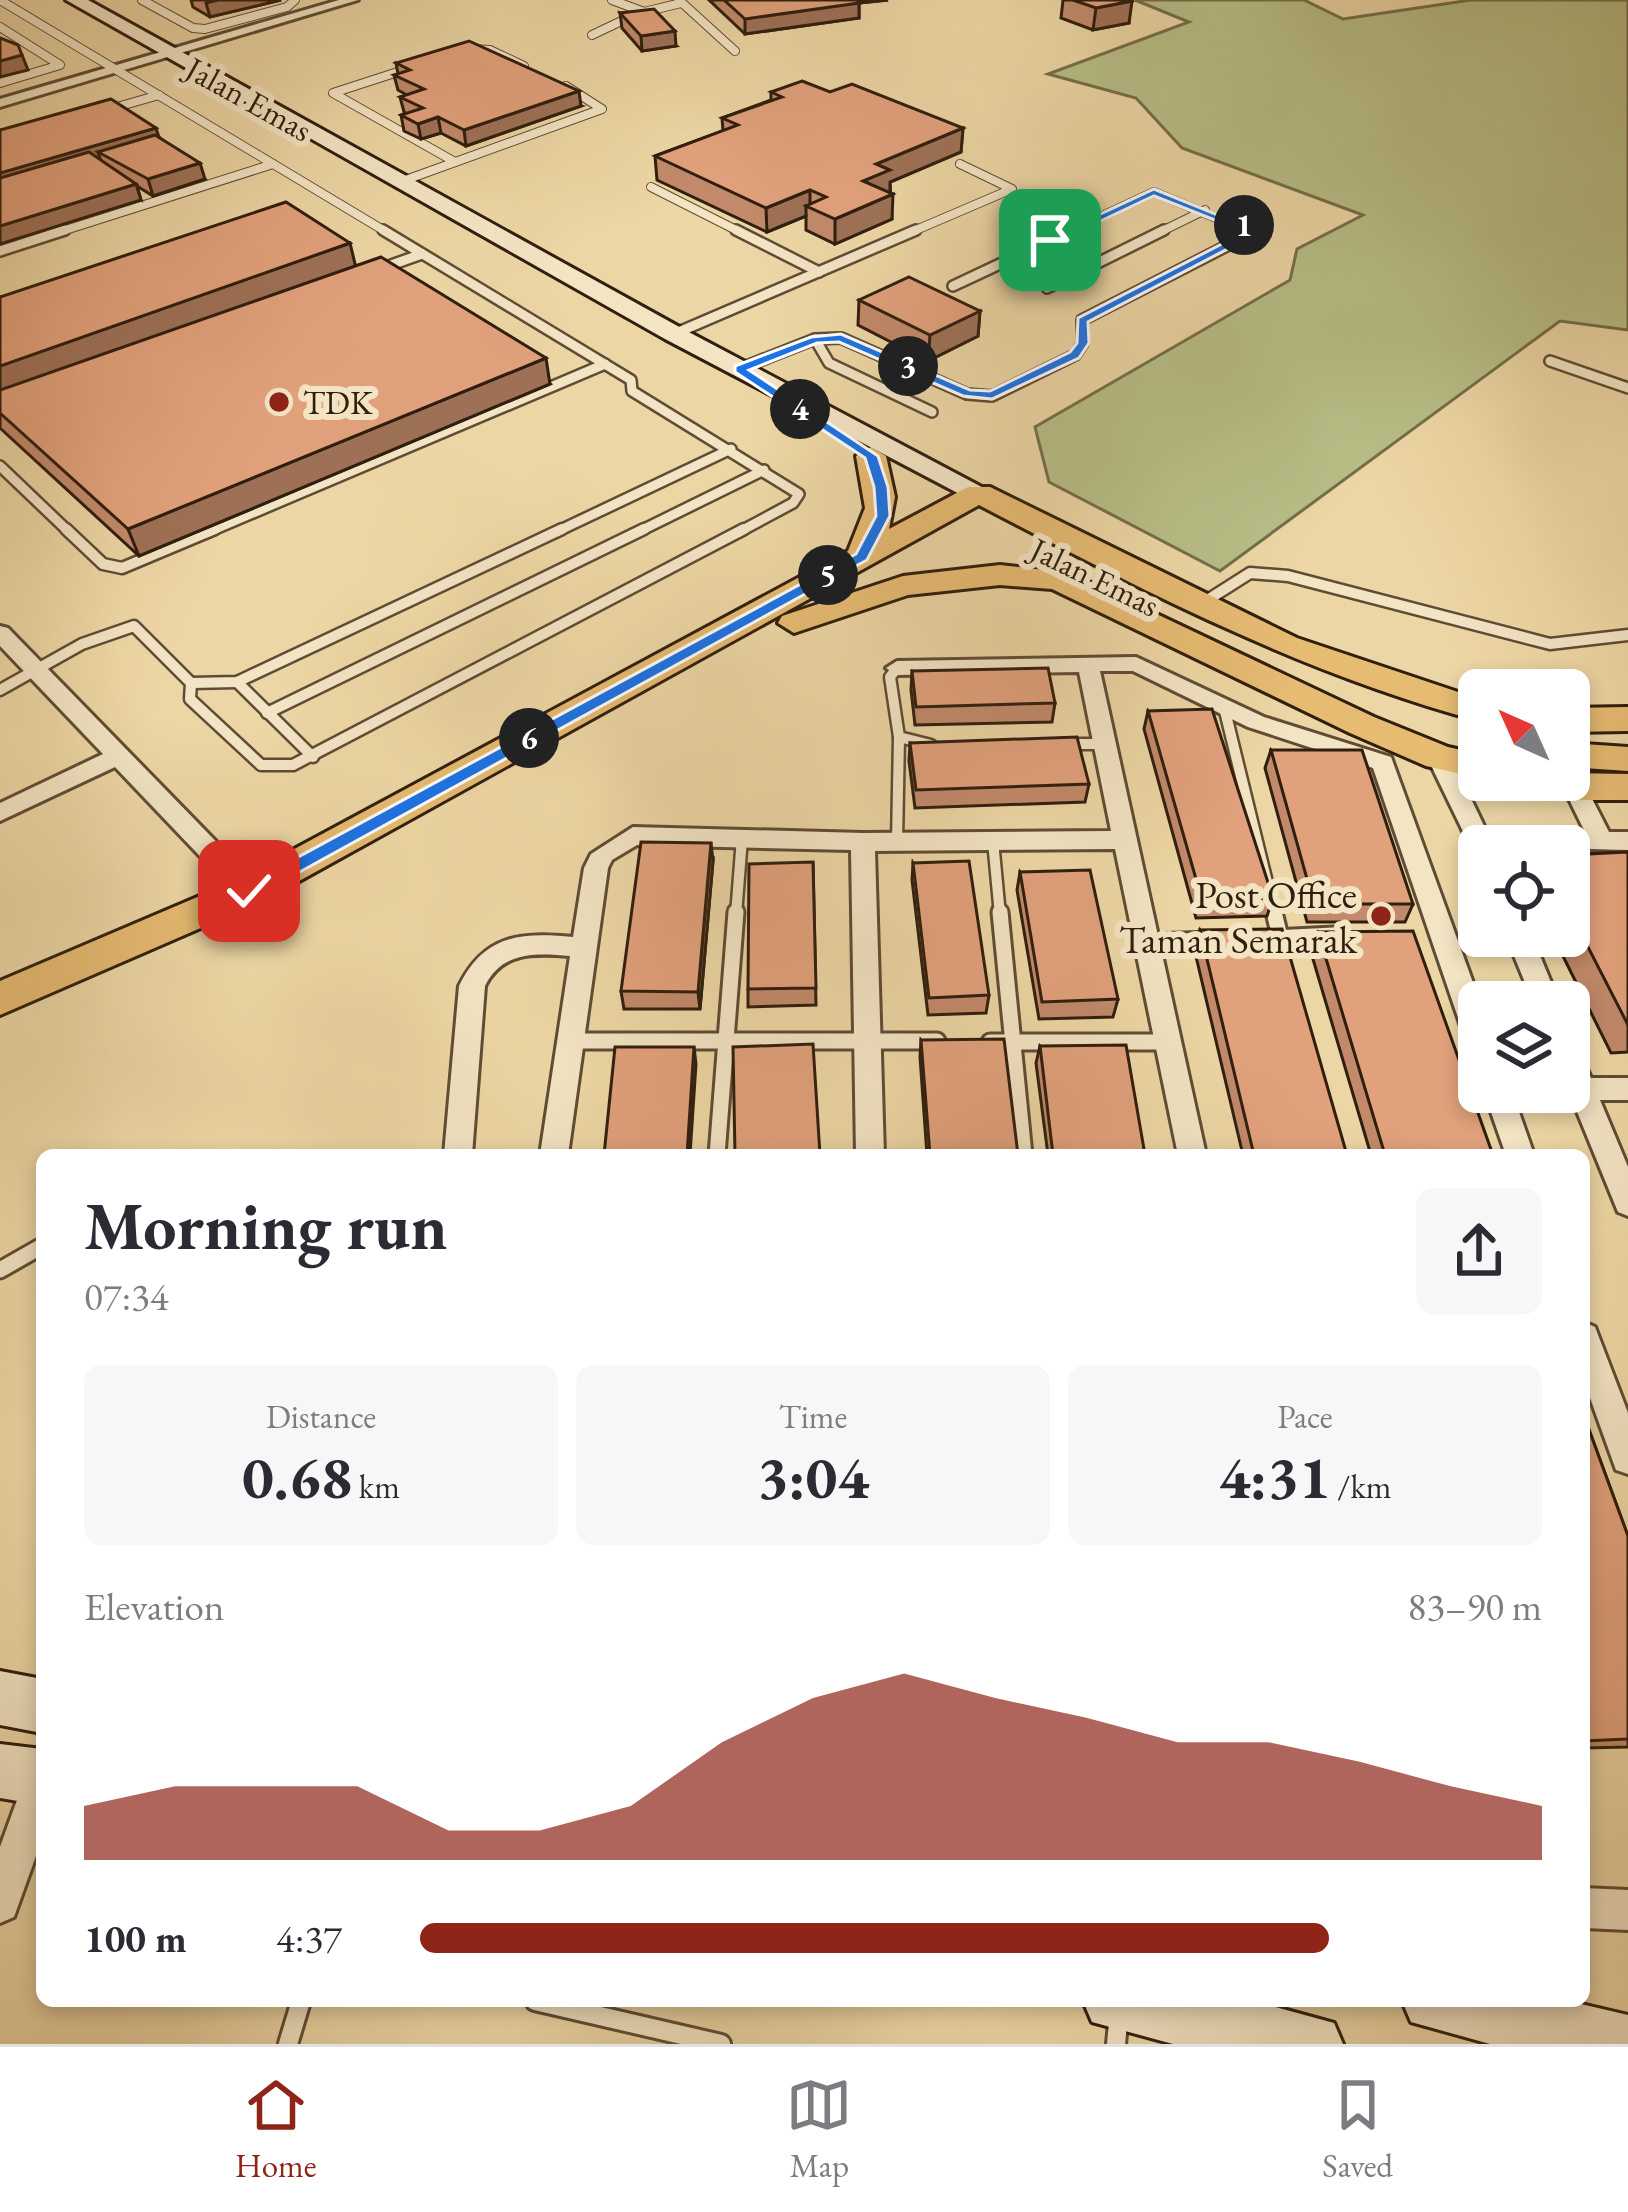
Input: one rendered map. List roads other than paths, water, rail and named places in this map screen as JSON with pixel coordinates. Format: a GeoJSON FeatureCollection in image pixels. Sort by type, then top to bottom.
{"type":"FeatureCollection","features":[{"type":"Feature","properties":{"kind":"main road","name":"Jalan Emas"},"geometry":{"type":"LineString","coordinates":[[75,0],[980,505],[1104,585],[1340,688],[1391,706],[1458,712]]}},
{"type":"Feature","properties":{"kind":"main road","name":"Jalan Emas"},"geometry":{"type":"LineString","coordinates":[[739,369],[871,456],[1198,606],[1398,688],[1458,708]]}},
{"type":"Feature","properties":{"kind":"main road"},"geometry":{"type":"LineString","coordinates":[[862,557],[883,516],[881,487],[871,456]]}},
{"type":"Feature","properties":{"kind":"main road"},"geometry":{"type":"LineString","coordinates":[[0,999],[258,900],[862,557],[980,505]]}},
{"type":"Feature","properties":{"kind":"main road"},"geometry":{"type":"LineString","coordinates":[[0,1026],[258,900],[794,623],[980,505]]}},
{"type":"Feature","properties":{"kind":"main road"},"geometry":{"type":"LineString","coordinates":[[794,623],[903,586],[1000,574],[1046,578],[1072,584],[1438,757],[1458,761]]}},
{"type":"Feature","properties":{"kind":"main road"},"geometry":{"type":"LineString","coordinates":[[1300,693],[1458,741]]}},
{"type":"Feature","properties":{"kind":"main road"},"geometry":{"type":"LineString","coordinates":[[1590,712],[1628,715]]}},
{"type":"Feature","properties":{"kind":"main road"},"geometry":{"type":"LineString","coordinates":[[1590,718],[1628,715]]}},
{"type":"Feature","properties":{"kind":"main road"},"geometry":{"type":"LineString","coordinates":[[1590,732],[1628,733]]}},
{"type":"Feature","properties":{"kind":"main road"},"geometry":{"type":"LineString","coordinates":[[1590,768],[1628,760]]}},
{"type":"Feature","properties":{"kind":"main road"},"geometry":{"type":"LineString","coordinates":[[1590,779],[1628,787]]}},
{"type":"Feature","properties":{"kind":"main road"},"geometry":{"type":"LineString","coordinates":[[0,1698],[36,1705]]}},
{"type":"Feature","properties":{"kind":"main road"},"geometry":{"type":"LineString","coordinates":[[0,1771],[36,1779]]}},
{"type":"Feature","properties":{"kind":"main road"},"geometry":{"type":"LineString","coordinates":[[1139,2007],[1313,2044]]}},
{"type":"Feature","properties":{"kind":"main road"},"geometry":{"type":"LineString","coordinates":[[1459,2007],[1625,2044]]}},
{"type":"Feature","properties":{"kind":"street"},"geometry":{"type":"LineString","coordinates":[[0,103],[352,0]]}},
{"type":"Feature","properties":{"kind":"street"},"geometry":{"type":"LineString","coordinates":[[0,633],[258,900]]}},
{"type":"Feature","properties":{"kind":"street"},"geometry":{"type":"LineString","coordinates":[[1088,664],[1191,1149]]}},
{"type":"Feature","properties":{"kind":"street"},"geometry":{"type":"LineString","coordinates":[[897,668],[1136,664],[1256,722],[1383,763],[1430,931],[1458,992]]}},
{"type":"Feature","properties":{"kind":"street"},"geometry":{"type":"LineString","coordinates":[[0,813],[118,756]]}},
{"type":"Feature","properties":{"kind":"street"},"geometry":{"type":"LineString","coordinates":[[1438,757],[1472,825]]}},
{"type":"Feature","properties":{"kind":"street"},"geometry":{"type":"LineString","coordinates":[[1579,801],[1601,840]]}},
{"type":"Feature","properties":{"kind":"street"},"geometry":{"type":"LineString","coordinates":[[555,1149],[596,868],[603,854],[633,836],[862,842],[1126,840]]}},
{"type":"Feature","properties":{"kind":"street"},"geometry":{"type":"LineString","coordinates":[[1590,840],[1628,841]]}},
{"type":"Feature","properties":{"kind":"street"},"geometry":{"type":"LineString","coordinates":[[862,842],[870,1149]]}},
{"type":"Feature","properties":{"kind":"street"},"geometry":{"type":"LineString","coordinates":[[458,1149],[472,986],[479,966],[502,951],[538,943],[584,948]]}},
{"type":"Feature","properties":{"kind":"street"},"geometry":{"type":"LineString","coordinates":[[1590,1089],[1628,1089]]}},
{"type":"Feature","properties":{"kind":"street"},"geometry":{"type":"LineString","coordinates":[[1590,1111],[1628,1203]]}},
{"type":"Feature","properties":{"kind":"street"},"geometry":{"type":"LineString","coordinates":[[1505,1113],[1518,1149]]}},
{"type":"Feature","properties":{"kind":"street"},"geometry":{"type":"LineString","coordinates":[[1590,1354],[1628,1458]]}},
{"type":"Feature","properties":{"kind":"street"},"geometry":{"type":"LineString","coordinates":[[0,1903],[36,1798]]}},
{"type":"Feature","properties":{"kind":"street"},"geometry":{"type":"LineString","coordinates":[[1590,1908],[1628,1910]]}},
{"type":"Feature","properties":{"kind":"lane"},"geometry":{"type":"LineString","coordinates":[[142,0],[193,28],[205,29],[287,7],[295,0]]}},
{"type":"Feature","properties":{"kind":"lane"},"geometry":{"type":"LineString","coordinates":[[612,0],[644,11]]}},
{"type":"Feature","properties":{"kind":"lane"},"geometry":{"type":"LineString","coordinates":[[1,1],[631,380],[632,391],[799,494],[794,503],[293,765],[261,765],[190,699],[191,683]]}},
{"type":"Feature","properties":{"kind":"lane"},"geometry":{"type":"LineString","coordinates":[[592,35],[609,23],[680,2],[735,51]]}},
{"type":"Feature","properties":{"kind":"lane"},"geometry":{"type":"LineString","coordinates":[[0,28],[60,65],[0,83]]}},
{"type":"Feature","properties":{"kind":"lane"},"geometry":{"type":"LineString","coordinates":[[451,56],[490,50],[532,70]]}},
{"type":"Feature","properties":{"kind":"lane"},"geometry":{"type":"LineString","coordinates":[[429,62],[333,93],[455,162]]}},
{"type":"Feature","properties":{"kind":"lane"},"geometry":{"type":"LineString","coordinates":[[400,182],[602,109],[596,101],[554,80]]}},
{"type":"Feature","properties":{"kind":"lane"},"geometry":{"type":"LineString","coordinates":[[88,115],[159,95]]}},
{"type":"Feature","properties":{"kind":"lane"},"geometry":{"type":"LineString","coordinates":[[0,251],[273,164]]}},
{"type":"Feature","properties":{"kind":"lane"},"geometry":{"type":"LineString","coordinates":[[674,334],[1012,189],[960,164]]}},
{"type":"Feature","properties":{"kind":"lane"},"geometry":{"type":"LineString","coordinates":[[651,187],[819,272]]}},
{"type":"Feature","properties":{"kind":"lane"},"geometry":{"type":"LineString","coordinates":[[739,369],[815,339],[860,343],[967,394],[992,395],[1075,355],[1083,343],[1082,320],[1254,232],[1154,192],[952,286]]}},
{"type":"Feature","properties":{"kind":"lane"},"geometry":{"type":"LineString","coordinates":[[1047,288],[1205,210]]}},
{"type":"Feature","properties":{"kind":"lane"},"geometry":{"type":"LineString","coordinates":[[363,275],[422,254]]}},
{"type":"Feature","properties":{"kind":"lane"},"geometry":{"type":"LineString","coordinates":[[815,339],[829,363],[932,412]]}},
{"type":"Feature","properties":{"kind":"lane"},"geometry":{"type":"LineString","coordinates":[[1550,361],[1628,388]]}},
{"type":"Feature","properties":{"kind":"lane"},"geometry":{"type":"LineString","coordinates":[[0,466],[103,565],[122,568],[605,364]]}},
{"type":"Feature","properties":{"kind":"lane"},"geometry":{"type":"LineString","coordinates":[[0,690],[39,673],[106,630],[134,626],[191,683],[237,682],[731,449]]}},
{"type":"Feature","properties":{"kind":"lane"},"geometry":{"type":"LineString","coordinates":[[267,713],[764,470]]}},
{"type":"Feature","properties":{"kind":"lane"},"geometry":{"type":"LineString","coordinates":[[1198,606],[1250,572],[1288,576],[1550,644],[1628,635]]}},
{"type":"Feature","properties":{"kind":"lane"},"geometry":{"type":"LineString","coordinates":[[897,668],[890,677],[899,737],[897,842]]}},
{"type":"Feature","properties":{"kind":"lane"},"geometry":{"type":"LineString","coordinates":[[237,682],[313,757]]}},
{"type":"Feature","properties":{"kind":"lane"},"geometry":{"type":"LineString","coordinates":[[1224,707],[1286,959]]}},
{"type":"Feature","properties":{"kind":"lane"},"geometry":{"type":"LineString","coordinates":[[899,737],[922,745],[945,745]]}},
{"type":"Feature","properties":{"kind":"lane"},"geometry":{"type":"LineString","coordinates":[[1036,744],[1105,744]]}},
{"type":"Feature","properties":{"kind":"lane"},"geometry":{"type":"LineString","coordinates":[[717,1149],[742,838]]}},
{"type":"Feature","properties":{"kind":"lane"},"geometry":{"type":"LineString","coordinates":[[993,841],[1023,1149]]}},
{"type":"Feature","properties":{"kind":"lane"},"geometry":{"type":"LineString","coordinates":[[1258,938],[1349,934]]}},
{"type":"Feature","properties":{"kind":"lane"},"geometry":{"type":"LineString","coordinates":[[1147,942],[1236,939]]}},
{"type":"Feature","properties":{"kind":"lane"},"geometry":{"type":"LineString","coordinates":[[571,1041],[950,1042]]}},
{"type":"Feature","properties":{"kind":"lane"},"geometry":{"type":"LineString","coordinates":[[971,1042],[1168,1042]]}},
{"type":"Feature","properties":{"kind":"lane"},"geometry":{"type":"LineString","coordinates":[[0,1270],[36,1249]]}},
{"type":"Feature","properties":{"kind":"lane"},"geometry":{"type":"LineString","coordinates":[[288,2044],[299,2007]]}},
{"type":"Feature","properties":{"kind":"lane"},"geometry":{"type":"LineString","coordinates":[[561,2007],[721,2044]]}},
{"type":"Feature","properties":{"kind":"lane"},"geometry":{"type":"LineString","coordinates":[[1116,2007],[1117,2044]]}},
{"type":"Feature","properties":{"kind":"place","name":"TDK"},"geometry":{"type":"Point","coordinates":[279,402]}},
{"type":"Feature","properties":{"kind":"place","name":"Post Office Taman Semarak"},"geometry":{"type":"Point","coordinates":[1381,916]}}]}
